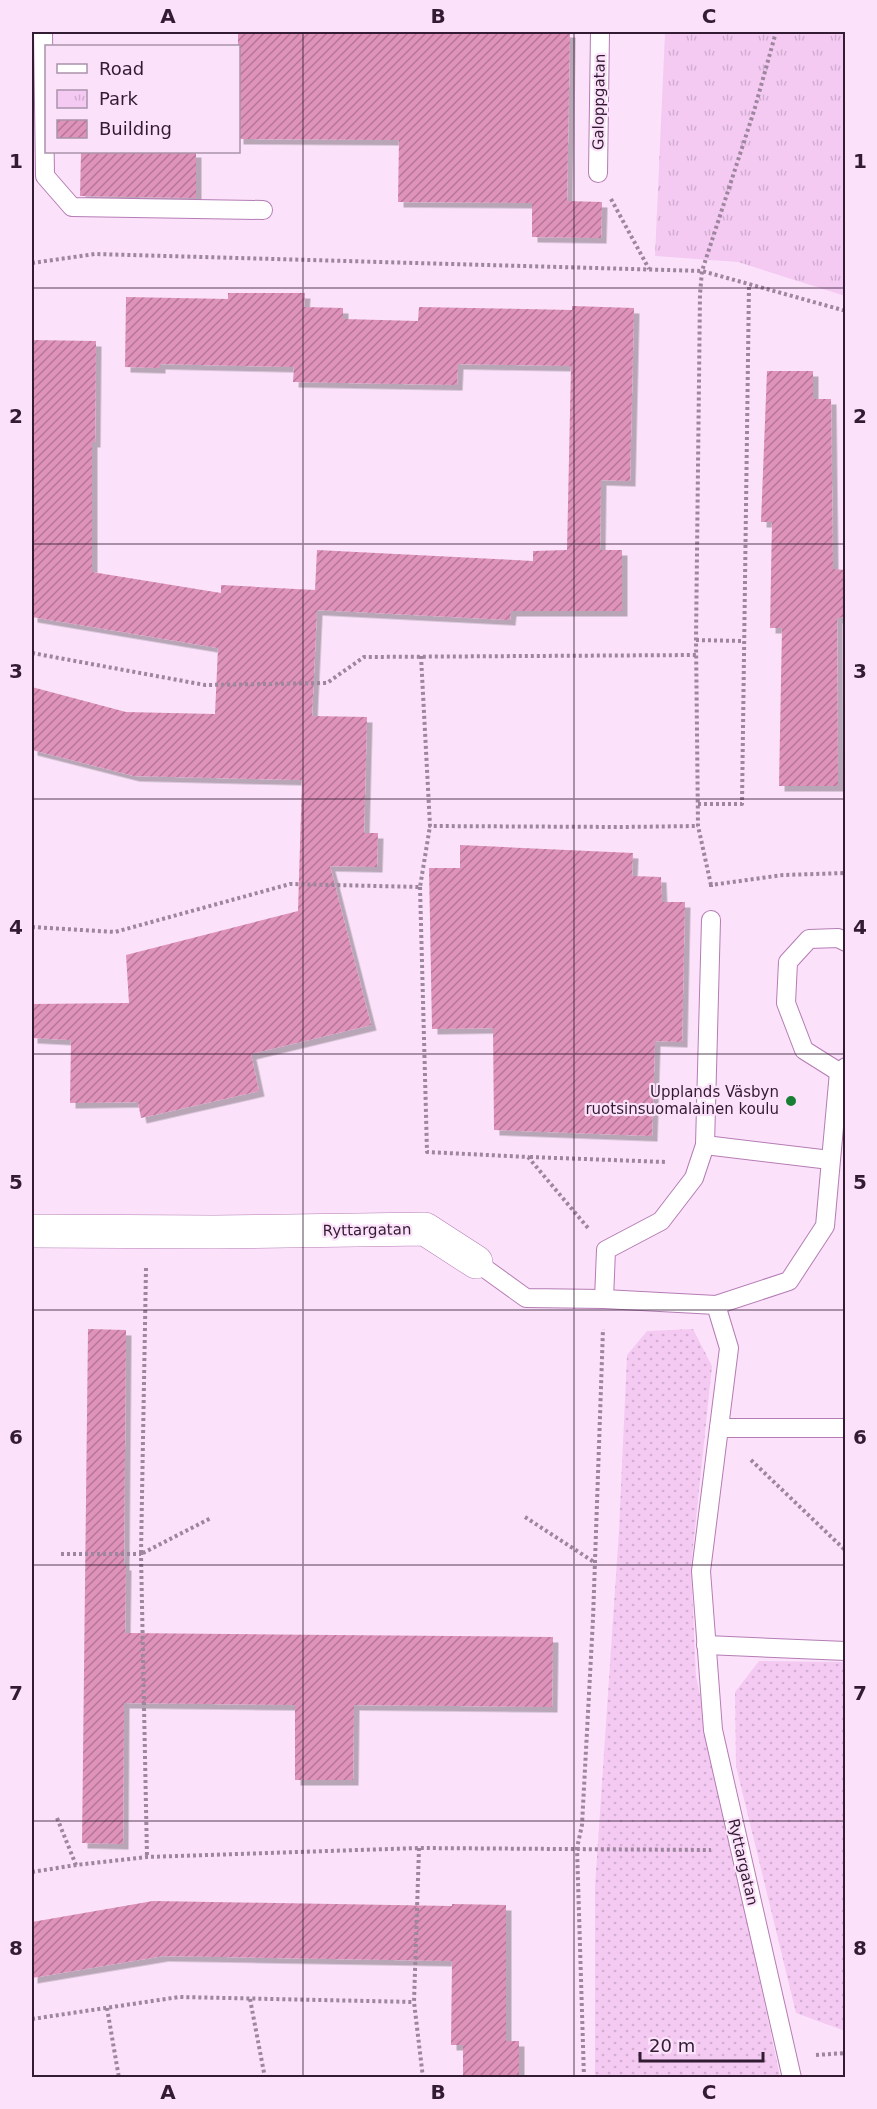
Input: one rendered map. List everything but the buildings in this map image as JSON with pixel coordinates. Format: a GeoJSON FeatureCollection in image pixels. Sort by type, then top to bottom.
{"type":"FeatureCollection","features":[{"type":"Feature","properties":{"kind":"street","name":"Ryttargatan"},"geometry":{"type":"LineString","coordinates":[[32,1231],[425,1229],[476,1262]]}},
{"type":"Feature","properties":{"kind":"lane"},"geometry":{"type":"LineString","coordinates":[[43,32],[45,176],[72,207],[263,210]]}},
{"type":"Feature","properties":{"kind":"lane","name":"Galoppgatan"},"geometry":{"type":"LineString","coordinates":[[598,173],[600,32]]}},
{"type":"Feature","properties":{"kind":"lane"},"geometry":{"type":"LineString","coordinates":[[604,1299],[606,1250],[661,1221],[694,1179],[705,1145],[711,920]]}},
{"type":"Feature","properties":{"kind":"lane","name":"Ryttargatan"},"geometry":{"type":"LineString","coordinates":[[476,1262],[526,1298],[604,1299],[716,1305],[789,1281],[825,1226],[830,1160],[842,1069],[804,1050],[786,1003],[788,962],[809,939],[838,938],[846,942]]}},
{"type":"Feature","properties":{"kind":"lane"},"geometry":{"type":"LineString","coordinates":[[705,1145],[830,1160]]}},
{"type":"Feature","properties":{"kind":"lane","name":"Ryttargatan"},"geometry":{"type":"LineString","coordinates":[[716,1305],[729,1348],[701,1571],[713,1730],[792,2078]]}},
{"type":"Feature","properties":{"kind":"lane"},"geometry":{"type":"LineString","coordinates":[[718,1428],[846,1428]]}},
{"type":"Feature","properties":{"kind":"lane"},"geometry":{"type":"LineString","coordinates":[[706,1645],[846,1651]]}},
{"type":"Feature","properties":{"kind":"path"},"geometry":{"type":"LineString","coordinates":[[711,920],[711,885],[698,826],[696,640],[700,294],[702,271],[777,32]]}},
{"type":"Feature","properties":{"kind":"path"},"geometry":{"type":"LineString","coordinates":[[598,173],[649,269]]}},
{"type":"Feature","properties":{"kind":"path"},"geometry":{"type":"LineString","coordinates":[[32,263],[94,254],[702,271],[846,311]]}},
{"type":"Feature","properties":{"kind":"path"},"geometry":{"type":"LineString","coordinates":[[698,804],[742,804],[742,641],[749,284]]}},
{"type":"Feature","properties":{"kind":"path"},"geometry":{"type":"LineString","coordinates":[[696,640],[742,641]]}},
{"type":"Feature","properties":{"kind":"path"},"geometry":{"type":"LineString","coordinates":[[32,653],[205,685],[327,683],[364,657],[697,655]]}},
{"type":"Feature","properties":{"kind":"path"},"geometry":{"type":"LineString","coordinates":[[421,656],[430,826],[420,887],[427,1152],[676,1163],[694,1179]]}},
{"type":"Feature","properties":{"kind":"path"},"geometry":{"type":"LineString","coordinates":[[430,826],[698,826]]}},
{"type":"Feature","properties":{"kind":"path"},"geometry":{"type":"LineString","coordinates":[[711,885],[783,876],[846,873]]}},
{"type":"Feature","properties":{"kind":"path"},"geometry":{"type":"LineString","coordinates":[[32,927],[115,932],[290,884],[420,887]]}},
{"type":"Feature","properties":{"kind":"path"},"geometry":{"type":"LineString","coordinates":[[528,1157],[606,1250]]}},
{"type":"Feature","properties":{"kind":"path"},"geometry":{"type":"LineString","coordinates":[[146,1232],[141,1554],[147,1857]]}},
{"type":"Feature","properties":{"kind":"path"},"geometry":{"type":"LineString","coordinates":[[584,2078],[577,1848],[582,1825],[604,1299]]}},
{"type":"Feature","properties":{"kind":"path"},"geometry":{"type":"LineString","coordinates":[[718,1428],[846,1551]]}},
{"type":"Feature","properties":{"kind":"path"},"geometry":{"type":"LineString","coordinates":[[525,1517],[594,1562]]}},
{"type":"Feature","properties":{"kind":"path"},"geometry":{"type":"LineString","coordinates":[[61,1554],[141,1554],[211,1518]]}},
{"type":"Feature","properties":{"kind":"path"},"geometry":{"type":"LineString","coordinates":[[57,1818],[76,1865]]}},
{"type":"Feature","properties":{"kind":"path"},"geometry":{"type":"LineString","coordinates":[[419,1848],[414,2002],[423,2078]]}},
{"type":"Feature","properties":{"kind":"path"},"geometry":{"type":"LineString","coordinates":[[32,1872],[147,1857],[419,1848],[740,1850]]}},
{"type":"Feature","properties":{"kind":"path"},"geometry":{"type":"LineString","coordinates":[[32,2019],[178,1996],[414,2002]]}},
{"type":"Feature","properties":{"kind":"path"},"geometry":{"type":"LineString","coordinates":[[250,1999],[265,2078]]}},
{"type":"Feature","properties":{"kind":"path"},"geometry":{"type":"LineString","coordinates":[[107,2008],[119,2078]]}},
{"type":"Feature","properties":{"kind":"green space"},"geometry":{"type":"Polygon","coordinates":[[[665,32],[845,32],[845,296],[738,262],[655,256],[665,32]]]}},
{"type":"Feature","properties":{"kind":"green space"},"geometry":{"type":"Polygon","coordinates":[[[693,1329],[712,1366],[691,1567],[696,1676],[780,2077],[595,2078],[595,1886],[619,1530],[627,1355],[647,1331],[693,1329]]]}},
{"type":"Feature","properties":{"kind":"green space"},"geometry":{"type":"Polygon","coordinates":[[[759,1661],[845,1662],[845,2031],[796,2013],[736,1766],[735,1692],[759,1661]]]}},
{"type":"Feature","properties":{"kind":"place","name":"Upplands Väsbyn ruotsinsuomalainen koulu"},"geometry":{"type":"Point","coordinates":[791,1101]}}]}
